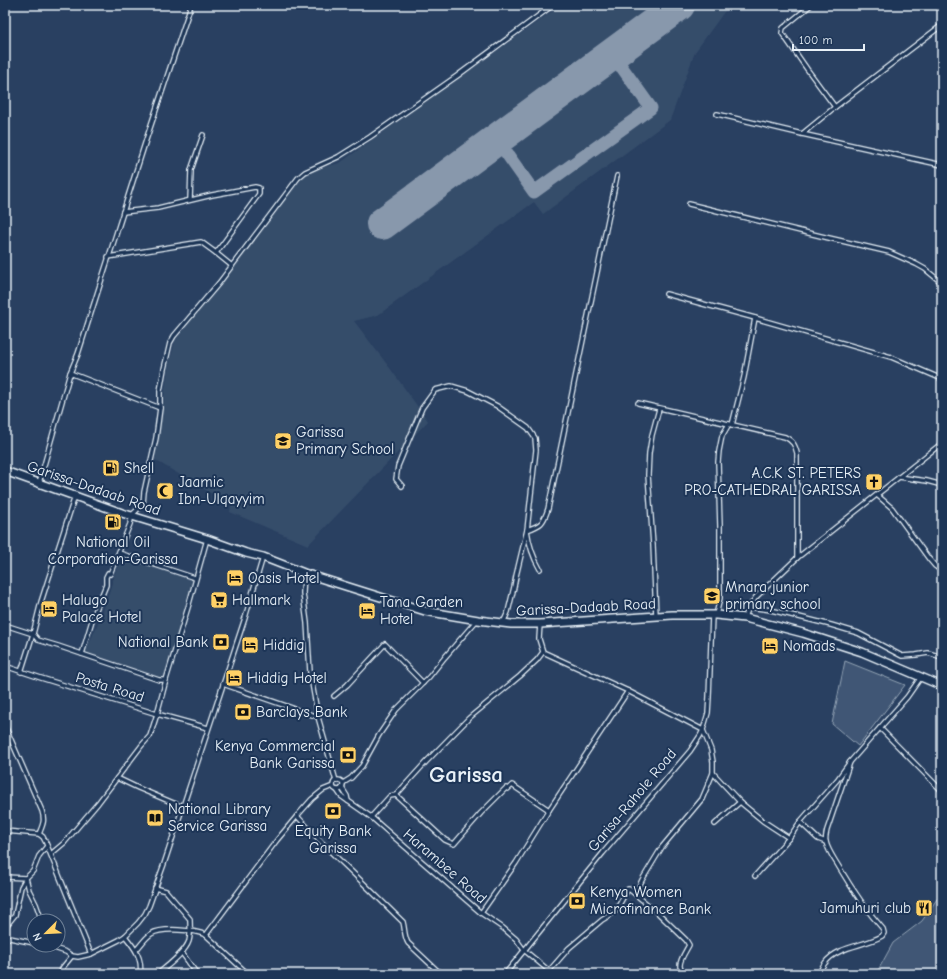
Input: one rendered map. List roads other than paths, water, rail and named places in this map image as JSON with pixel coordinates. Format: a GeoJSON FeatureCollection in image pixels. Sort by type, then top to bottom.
{"type":"FeatureCollection","features":[{"type":"Feature","properties":{"kind":"highway","name":"Garissa-Dadaab Road"},"geometry":{"type":"LineString","coordinates":[[5,471],[76,495],[100,505],[246,553],[263,557],[304,573],[425,610],[478,620],[503,623],[540,624],[656,616],[714,615],[744,618],[820,638],[862,652],[942,686]]}},
{"type":"Feature","properties":{"kind":"street"},"geometry":{"type":"LineString","coordinates":[[39,483],[70,373],[78,354],[108,257],[191,5]]}},
{"type":"Feature","properties":{"kind":"street"},"geometry":{"type":"LineString","coordinates":[[82,654],[93,617],[106,585],[106,577],[108,573],[110,574],[130,524],[132,515],[143,504],[156,438],[160,408],[160,391],[164,369],[170,344],[174,336],[219,284],[298,178],[305,172],[338,157],[370,137],[457,76],[552,5]]}},
{"type":"Feature","properties":{"kind":"street"},"geometry":{"type":"LineString","coordinates":[[811,5],[785,26],[782,33],[835,107]]}},
{"type":"Feature","properties":{"kind":"street"},"geometry":{"type":"LineString","coordinates":[[802,134],[942,25]]}},
{"type":"Feature","properties":{"kind":"street"},"geometry":{"type":"LineString","coordinates":[[717,114],[942,165]]}},
{"type":"Feature","properties":{"kind":"street"},"geometry":{"type":"LineString","coordinates":[[190,200],[191,170],[203,135]]}},
{"type":"Feature","properties":{"kind":"street"},"geometry":{"type":"LineString","coordinates":[[527,530],[538,526],[544,520],[548,509],[618,176]]}},
{"type":"Feature","properties":{"kind":"street"},"geometry":{"type":"LineString","coordinates":[[123,212],[158,208],[255,187],[259,188],[259,194],[216,253]]}},
{"type":"Feature","properties":{"kind":"street"},"geometry":{"type":"LineString","coordinates":[[689,204],[888,252],[925,269],[942,283]]}},
{"type":"Feature","properties":{"kind":"street"},"geometry":{"type":"LineString","coordinates":[[108,257],[201,242],[232,266]]}},
{"type":"Feature","properties":{"kind":"street"},"geometry":{"type":"LineString","coordinates":[[666,294],[891,357],[942,379]]}},
{"type":"Feature","properties":{"kind":"street","name":"Garisa-Rahole Road"},"geometry":{"type":"LineString","coordinates":[[505,974],[603,853],[690,750],[703,730],[708,713],[714,615],[720,598],[719,451],[722,436],[731,425],[744,377],[755,318]]}},
{"type":"Feature","properties":{"kind":"street"},"geometry":{"type":"LineString","coordinates":[[70,373],[160,408]]}},
{"type":"Feature","properties":{"kind":"street"},"geometry":{"type":"LineString","coordinates":[[402,486],[396,479],[398,466],[422,408],[435,390],[451,386],[468,391],[497,406],[528,428],[535,438],[536,450],[527,530],[508,612],[503,623]]}},
{"type":"Feature","properties":{"kind":"street"},"geometry":{"type":"LineString","coordinates":[[638,403],[785,437],[792,441],[795,445],[797,453],[797,558]]}},
{"type":"Feature","properties":{"kind":"street"},"geometry":{"type":"LineString","coordinates":[[656,616],[648,475],[652,435],[659,409]]}},
{"type":"Feature","properties":{"kind":"street"},"geometry":{"type":"LineString","coordinates":[[744,618],[756,597],[797,558],[942,443]]}},
{"type":"Feature","properties":{"kind":"street"},"geometry":{"type":"LineString","coordinates":[[899,477],[942,485]]}},
{"type":"Feature","properties":{"kind":"street"},"geometry":{"type":"LineString","coordinates":[[21,672],[41,602],[76,495]]}},
{"type":"Feature","properties":{"kind":"street"},"geometry":{"type":"LineString","coordinates":[[877,495],[892,508],[929,559],[935,566],[942,570]]}},
{"type":"Feature","properties":{"kind":"street"},"geometry":{"type":"LineString","coordinates":[[527,530],[531,550],[540,569]]}},
{"type":"Feature","properties":{"kind":"street"},"geometry":{"type":"LineString","coordinates":[[51,854],[64,844],[98,803],[142,744],[150,736],[207,539]]}},
{"type":"Feature","properties":{"kind":"street"},"geometry":{"type":"LineString","coordinates":[[119,552],[195,578]]}},
{"type":"Feature","properties":{"kind":"street"},"geometry":{"type":"LineString","coordinates":[[66,952],[72,956],[78,957],[91,954],[119,940],[138,923],[149,906],[183,807],[263,557]]}},
{"type":"Feature","properties":{"kind":"street"},"geometry":{"type":"LineString","coordinates":[[206,935],[277,840],[297,816],[322,790],[333,786],[336,781],[318,717],[310,672],[307,623],[303,593],[304,573]]}},
{"type":"Feature","properties":{"kind":"street"},"geometry":{"type":"LineString","coordinates":[[749,607],[771,610],[831,625],[858,634],[902,656],[928,653],[942,657]]}},
{"type":"Feature","properties":{"kind":"street"},"geometry":{"type":"LineString","coordinates":[[333,786],[335,790],[342,788],[343,783],[351,778],[362,766],[379,735],[396,710],[429,677],[478,620]]}},
{"type":"Feature","properties":{"kind":"street"},"geometry":{"type":"LineString","coordinates":[[540,624],[539,640],[543,652],[628,691],[703,730],[712,750],[713,773],[702,799],[662,847],[637,891],[628,889]]}},
{"type":"Feature","properties":{"kind":"street"},"geometry":{"type":"LineString","coordinates":[[5,625],[33,634],[38,640],[158,680],[166,680]]}},
{"type":"Feature","properties":{"kind":"street"},"geometry":{"type":"LineString","coordinates":[[334,696],[347,685],[385,644],[423,683]]}},
{"type":"Feature","properties":{"kind":"street"},"geometry":{"type":"LineString","coordinates":[[370,818],[390,796],[396,795],[469,718],[520,676],[537,660],[543,652]]}},
{"type":"Feature","properties":{"kind":"street","name":"Posta Road"},"geometry":{"type":"LineString","coordinates":[[5,666],[157,714],[208,728]]}},
{"type":"Feature","properties":{"kind":"street"},"geometry":{"type":"LineString","coordinates":[[755,876],[789,838],[800,822],[837,780],[850,762],[907,697],[921,677]]}},
{"type":"Feature","properties":{"kind":"street"},"geometry":{"type":"LineString","coordinates":[[223,684],[318,717]]}},
{"type":"Feature","properties":{"kind":"street"},"geometry":{"type":"LineString","coordinates":[[481,913],[516,863],[549,810],[628,691]]}},
{"type":"Feature","properties":{"kind":"street"},"geometry":{"type":"LineString","coordinates":[[5,726],[42,811],[44,819],[39,834]]}},
{"type":"Feature","properties":{"kind":"street"},"geometry":{"type":"LineString","coordinates":[[880,728],[942,791]]}},
{"type":"Feature","properties":{"kind":"street"},"geometry":{"type":"LineString","coordinates":[[819,974],[825,962],[833,955],[876,939],[884,933],[883,929],[848,882],[826,842],[827,830],[850,762]]}},
{"type":"Feature","properties":{"kind":"street"},"geometry":{"type":"LineString","coordinates":[[713,773],[740,802],[763,821],[789,838]]}},
{"type":"Feature","properties":{"kind":"street"},"geometry":{"type":"LineString","coordinates":[[117,778],[183,807]]}},
{"type":"Feature","properties":{"kind":"street"},"geometry":{"type":"LineString","coordinates":[[336,781],[339,780],[343,783]]}},
{"type":"Feature","properties":{"kind":"street"},"geometry":{"type":"LineString","coordinates":[[396,795],[445,840],[454,844],[481,813],[506,788],[508,789],[512,785],[549,810]]}},
{"type":"Feature","properties":{"kind":"street","name":"Harambee Road"},"geometry":{"type":"LineString","coordinates":[[342,788],[348,801]]}},
{"type":"Feature","properties":{"kind":"street","name":"Harambee Road"},"geometry":{"type":"LineString","coordinates":[[337,790],[340,796],[370,818],[481,913],[503,928],[516,939],[524,950],[551,972]]}},
{"type":"Feature","properties":{"kind":"street"},"geometry":{"type":"LineString","coordinates":[[715,824],[740,802]]}},
{"type":"Feature","properties":{"kind":"street"},"geometry":{"type":"LineString","coordinates":[[297,816],[330,852],[403,922],[405,939],[441,974]]}},
{"type":"Feature","properties":{"kind":"street"},"geometry":{"type":"LineString","coordinates":[[800,822],[818,839],[826,842]]}},
{"type":"Feature","properties":{"kind":"street"},"geometry":{"type":"LineString","coordinates":[[5,831],[39,834],[43,837],[91,954]]}},
{"type":"Feature","properties":{"kind":"street"},"geometry":{"type":"LineString","coordinates":[[5,926],[15,914],[21,887],[26,878],[33,871],[39,856],[47,846]]}},
{"type":"Feature","properties":{"kind":"street"},"geometry":{"type":"LineString","coordinates":[[5,877],[26,878]]}},
{"type":"Feature","properties":{"kind":"street"},"geometry":{"type":"LineString","coordinates":[[26,878],[29,890],[39,913]]}},
{"type":"Feature","properties":{"kind":"street"},"geometry":{"type":"LineString","coordinates":[[155,888],[166,891],[190,918],[188,943],[182,953],[158,974]]}},
{"type":"Feature","properties":{"kind":"street"},"geometry":{"type":"LineString","coordinates":[[551,972],[569,948],[602,920],[615,912],[628,889]]}},
{"type":"Feature","properties":{"kind":"street"},"geometry":{"type":"LineString","coordinates":[[628,889],[657,912],[690,945],[680,963],[682,971],[686,974]]}},
{"type":"Feature","properties":{"kind":"street"},"geometry":{"type":"LineString","coordinates":[[136,950],[151,934],[156,932],[170,930],[200,932],[206,935],[248,974]]}},
{"type":"Feature","properties":{"kind":"street"},"geometry":{"type":"LineString","coordinates":[[125,936],[136,950],[140,958],[140,974]]}},
{"type":"Feature","properties":{"kind":"street"},"geometry":{"type":"LineString","coordinates":[[5,938],[26,942]]}},
{"type":"Feature","properties":{"kind":"street"},"geometry":{"type":"LineString","coordinates":[[182,953],[197,974]]}},
{"type":"Feature","properties":{"kind":"street"},"geometry":{"type":"LineString","coordinates":[[60,974],[72,956]]}},
{"type":"Feature","properties":{"kind":"place","name":"Garissa Primary School"},"geometry":{"type":"Point","coordinates":[283,441]}},
{"type":"Feature","properties":{"kind":"place","name":"Shell"},"geometry":{"type":"Point","coordinates":[111,468]}},
{"type":"Feature","properties":{"kind":"place","name":"A.C.K ST. PETERS PRO-CATHEDRAL GARISSA"},"geometry":{"type":"Point","coordinates":[874,482]}},
{"type":"Feature","properties":{"kind":"place","name":"Jaamic Ibn-Ulqayyim"},"geometry":{"type":"Point","coordinates":[165,491]}},
{"type":"Feature","properties":{"kind":"place","name":"National Oil Corporation-Garissa"},"geometry":{"type":"Point","coordinates":[113,522]}},
{"type":"Feature","properties":{"kind":"place","name":"Oasis Hotel"},"geometry":{"type":"Point","coordinates":[235,578]}},
{"type":"Feature","properties":{"kind":"place","name":"Mnara junior primary school"},"geometry":{"type":"Point","coordinates":[712,596]}},
{"type":"Feature","properties":{"kind":"place","name":"Hallmark"},"geometry":{"type":"Point","coordinates":[219,600]}},
{"type":"Feature","properties":{"kind":"place","name":"Halugo Palace Hotel"},"geometry":{"type":"Point","coordinates":[49,609]}},
{"type":"Feature","properties":{"kind":"place","name":"Tana Garden Hotel"},"geometry":{"type":"Point","coordinates":[367,611]}},
{"type":"Feature","properties":{"kind":"place","name":"National Bank"},"geometry":{"type":"Point","coordinates":[221,642]}},
{"type":"Feature","properties":{"kind":"place","name":"Hiddig"},"geometry":{"type":"Point","coordinates":[250,645]}},
{"type":"Feature","properties":{"kind":"place","name":"Nomads"},"geometry":{"type":"Point","coordinates":[770,646]}},
{"type":"Feature","properties":{"kind":"place","name":"Hiddig Hotel"},"geometry":{"type":"Point","coordinates":[234,678]}},
{"type":"Feature","properties":{"kind":"place","name":"Barclays Bank"},"geometry":{"type":"Point","coordinates":[243,712]}},
{"type":"Feature","properties":{"kind":"place","name":"Kenya Commercial Bank Garissa"},"geometry":{"type":"Point","coordinates":[348,755]}},
{"type":"Feature","properties":{"kind":"place","name":"Equity Bank Garissa"},"geometry":{"type":"Point","coordinates":[333,811]}},
{"type":"Feature","properties":{"kind":"place","name":"National Library Service Garissa"},"geometry":{"type":"Point","coordinates":[155,818]}},
{"type":"Feature","properties":{"kind":"place","name":"Kenya Women Microfinance Bank"},"geometry":{"type":"Point","coordinates":[577,901]}},
{"type":"Feature","properties":{"kind":"place","name":"Jamuhuri club"},"geometry":{"type":"Point","coordinates":[924,908]}},
{"type":"Feature","properties":{"kind":"district","name":"Garissa"},"geometry":{"type":"Point","coordinates":[466,774]}}]}
